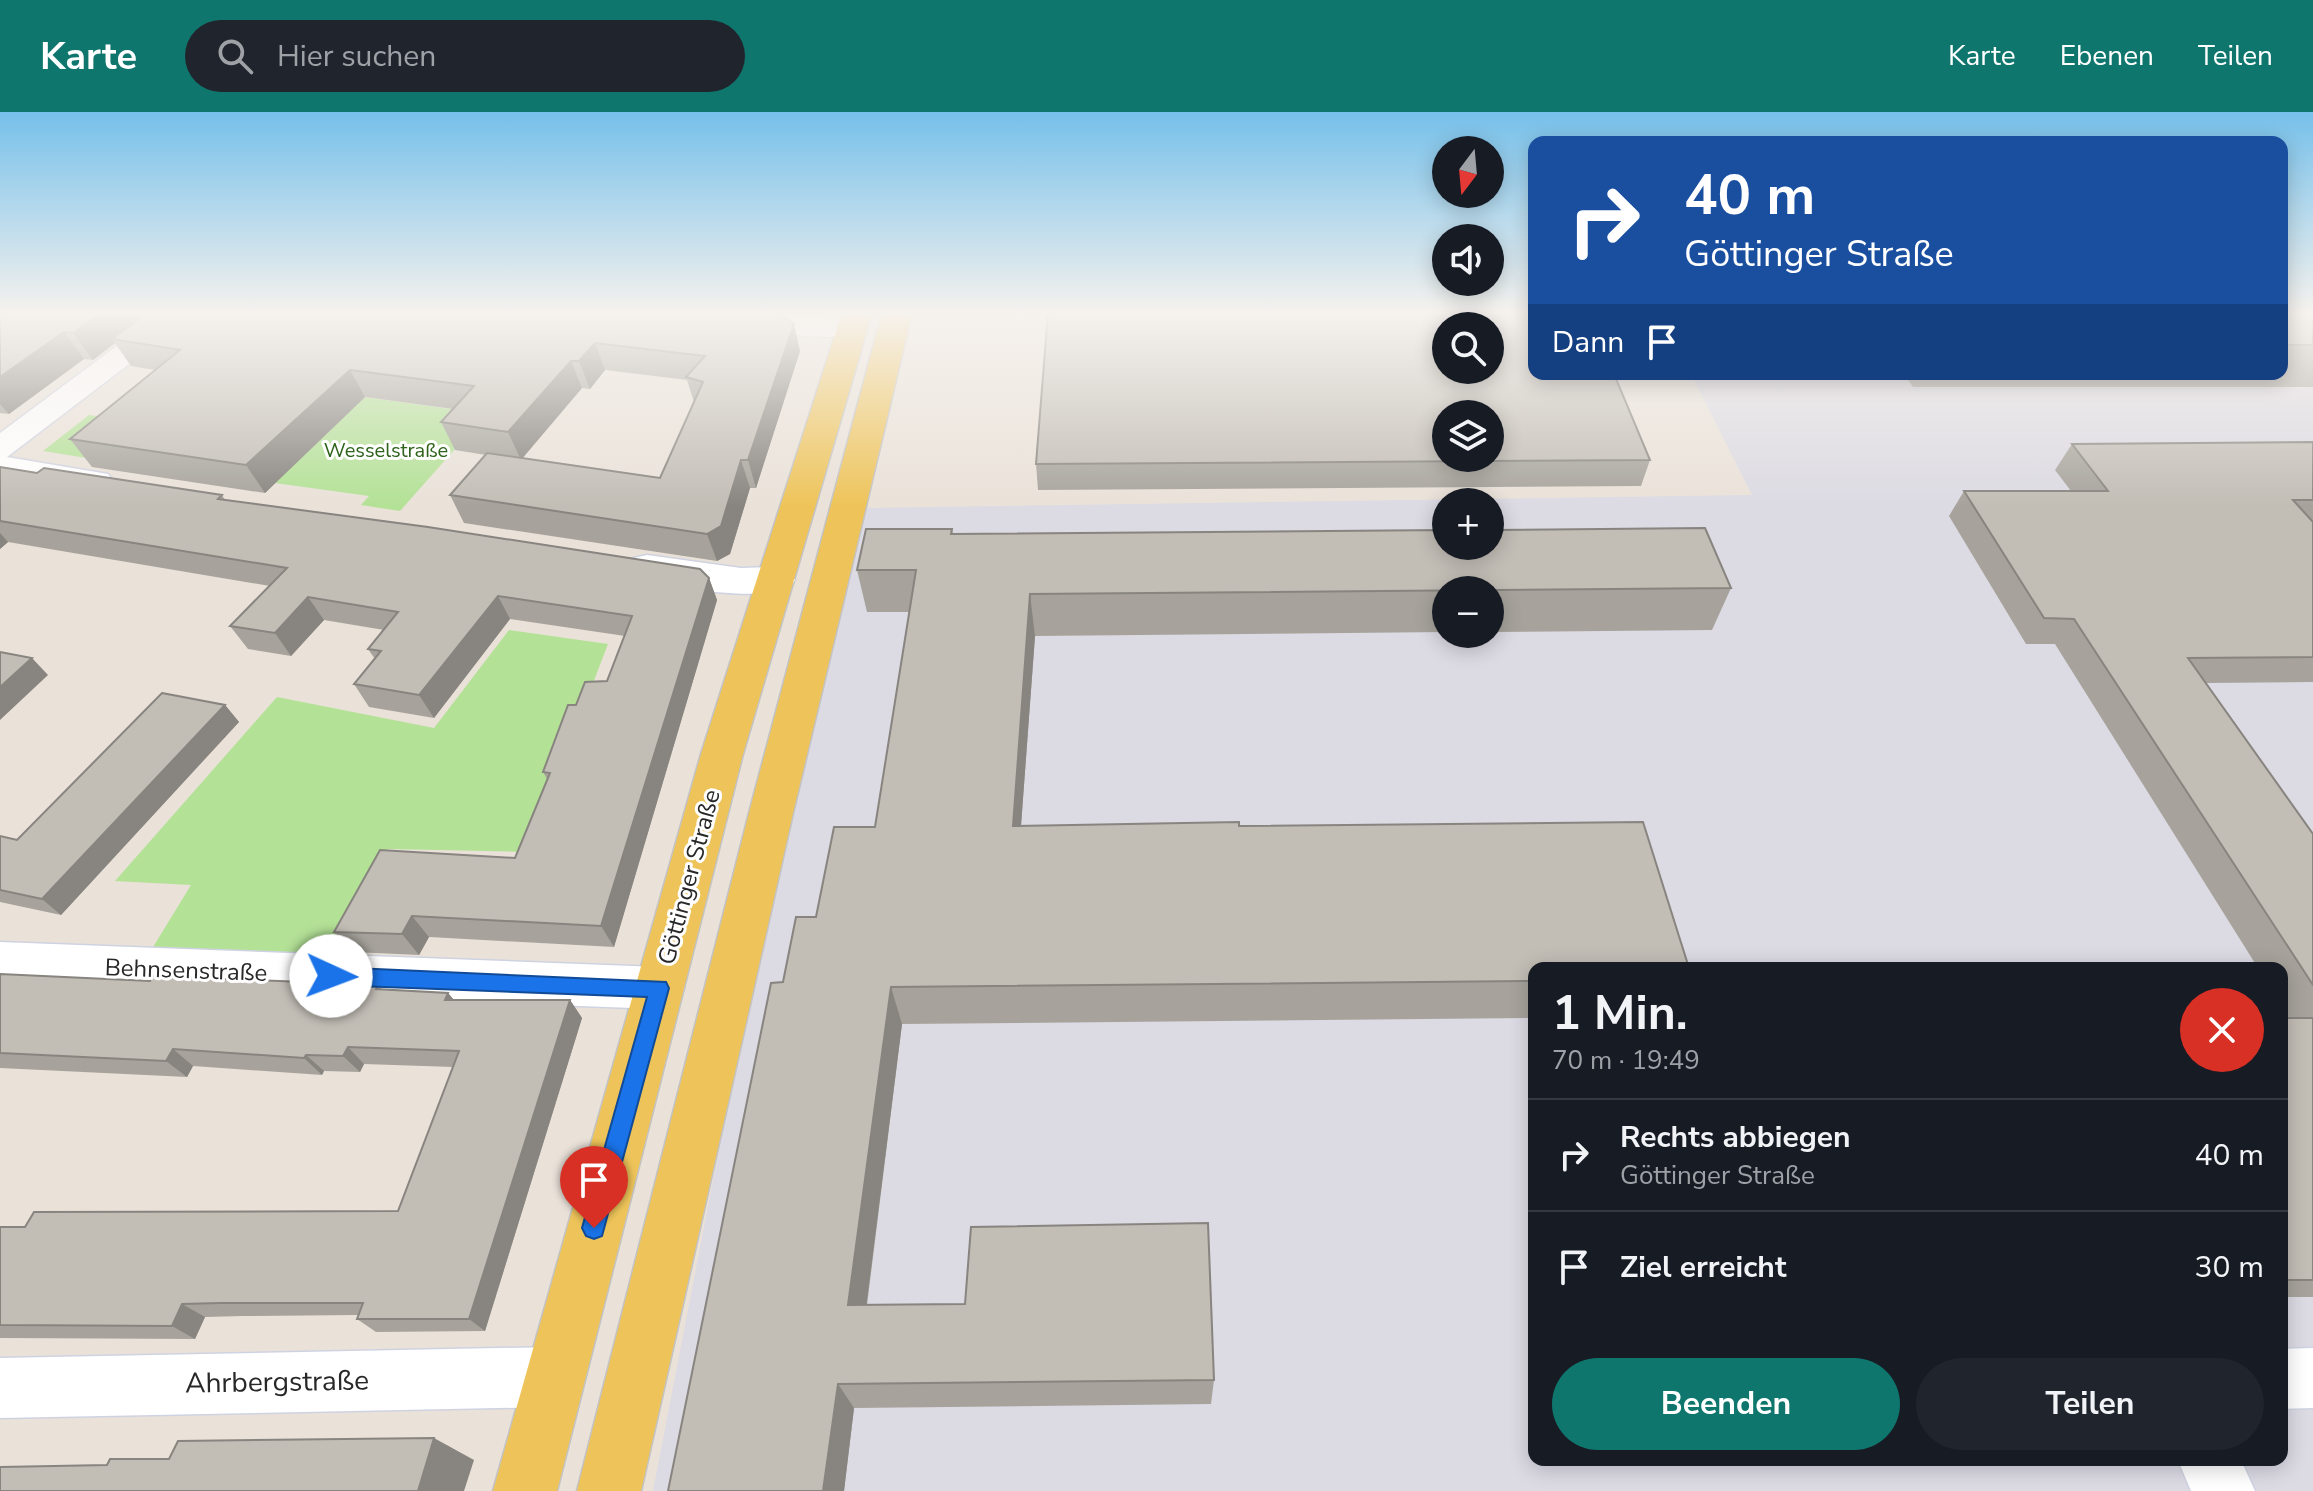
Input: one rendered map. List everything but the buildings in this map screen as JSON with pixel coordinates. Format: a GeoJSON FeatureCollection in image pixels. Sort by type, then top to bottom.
{"type":"FeatureCollection","features":[{"type":"Feature","properties":{"kind":"main road","name":"Göttinger Straße"},"geometry":{"type":"LineString","coordinates":[[525,1491],[722,754],[836,377]]}},
{"type":"Feature","properties":{"kind":"main road"},"geometry":{"type":"LineString","coordinates":[[609,1491],[767,829],[881,377]]}},
{"type":"Feature","properties":{"kind":"street"},"geometry":{"type":"LineString","coordinates":[[0,449],[95,377]]}},
{"type":"Feature","properties":{"kind":"street"},"geometry":{"type":"LineString","coordinates":[[0,467],[122,486]]}},
{"type":"Feature","properties":{"kind":"street"},"geometry":{"type":"LineString","coordinates":[[607,560],[741,581],[776,580]]}},
{"type":"Feature","properties":{"kind":"street","name":"Behnsenstraße"},"geometry":{"type":"LineString","coordinates":[[0,963],[659,988]]}},
{"type":"Feature","properties":{"kind":"street","name":"Ahrbergstraße"},"geometry":{"type":"LineString","coordinates":[[0,1388],[553,1377]]}},
{"type":"Feature","properties":{"kind":"street"},"geometry":{"type":"LineString","coordinates":[[2288,1379],[2313,1378]]}},
{"type":"Feature","properties":{"kind":"street"},"geometry":{"type":"LineString","coordinates":[[2212,1466],[2223,1491]]}},
{"type":"Feature","properties":{"kind":"shaded area"},"geometry":{"type":"Polygon","coordinates":[[[2288,377],[2313,377],[2313,1491],[653,1491],[754,968],[858,508],[1432,500],[1432,560],[1504,560],[1504,499],[1752,495],[1694,380],[2288,380],[2288,377]]]}},
{"type":"Feature","properties":{"kind":"green space","name":"Wesselstraße"},"geometry":{"type":"Polygon","coordinates":[[[364,397],[486,414],[400,511],[361,505],[369,496],[275,483],[364,397]]]}},
{"type":"Feature","properties":{"kind":"green space"},"geometry":{"type":"Polygon","coordinates":[[[89,415],[144,423],[99,460],[43,451],[89,415]]]}},
{"type":"Feature","properties":{"kind":"green space"},"geometry":{"type":"Polygon","coordinates":[[[509,630],[608,644],[528,852],[388,849],[328,957],[150,952],[191,885],[115,881],[277,697],[434,728],[509,630]]]}},
{"type":"Feature","properties":{"kind":"route"},"geometry":{"type":"LineString","coordinates":[[331,976],[659,988],[594,1228]]}}]}
